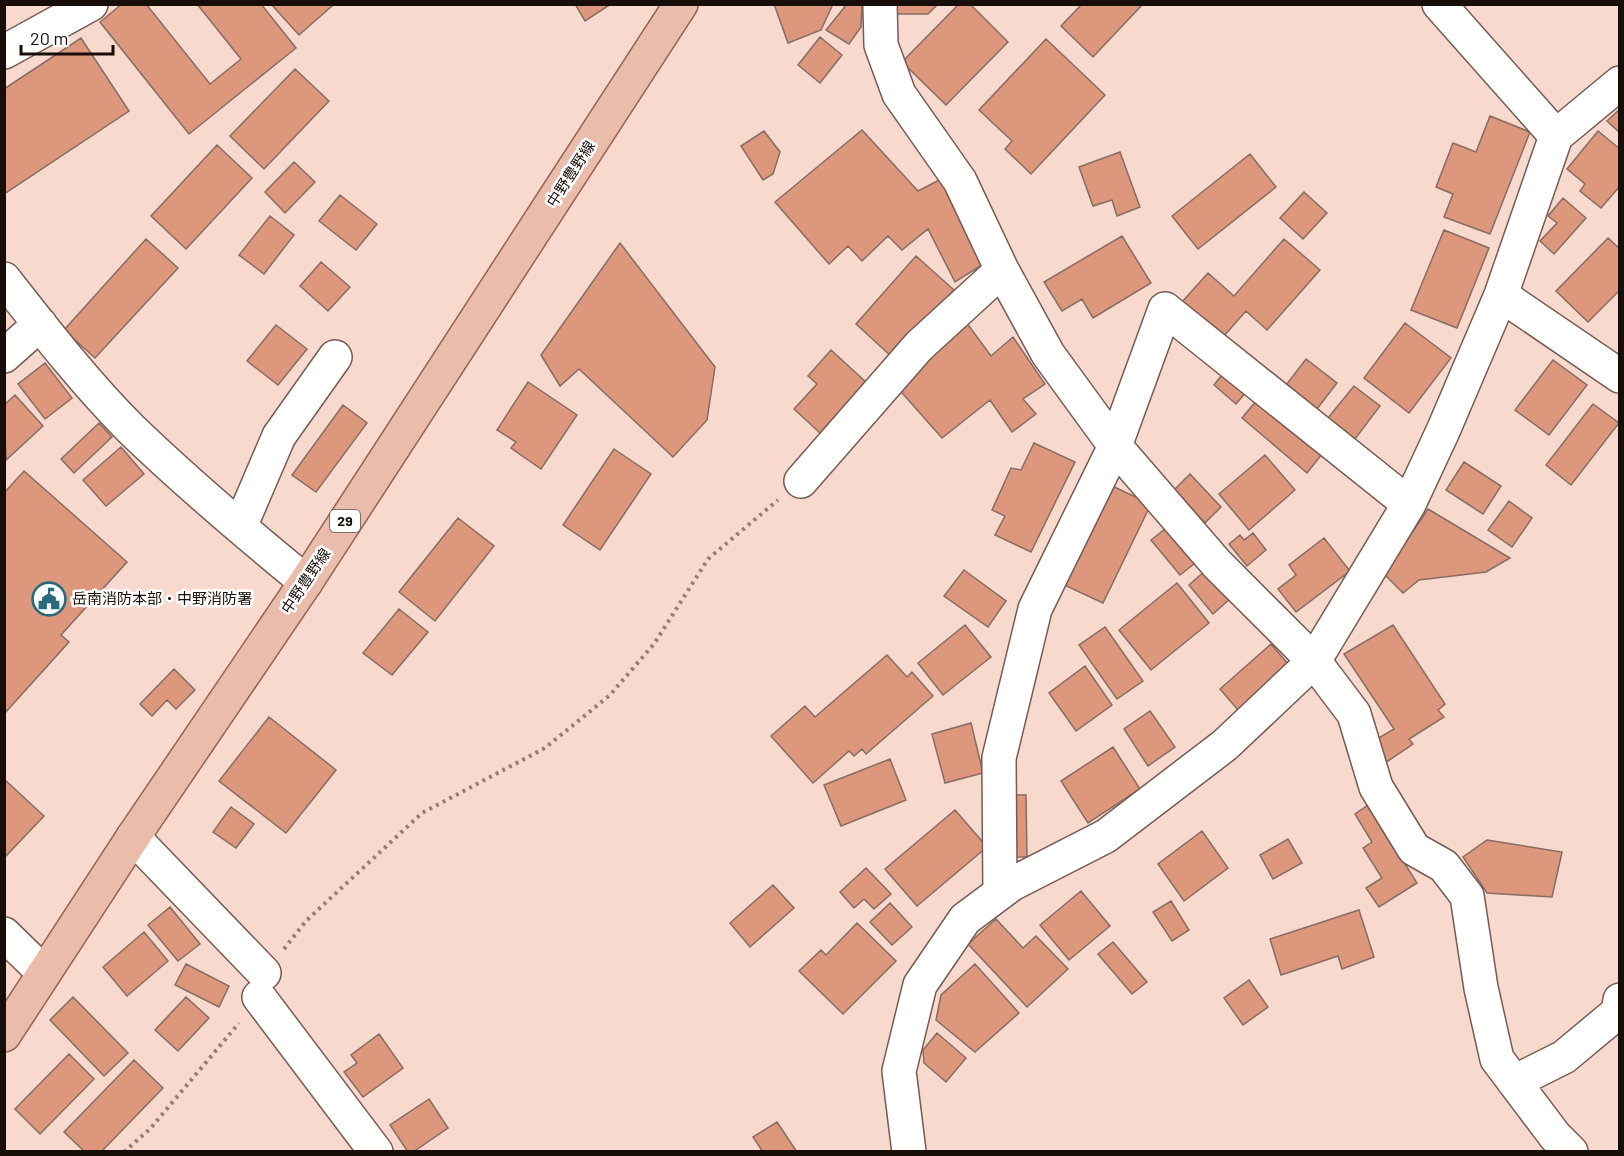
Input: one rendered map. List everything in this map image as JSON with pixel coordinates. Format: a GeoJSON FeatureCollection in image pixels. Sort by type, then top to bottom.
{"type":"FeatureCollection","features":[{"type":"Feature","properties":{"kind":"main road","name":"中野豊野線"},"geometry":{"type":"LineString","coordinates":[[4,1035],[133,837],[306,582],[681,4]]}},
{"type":"Feature","properties":{"kind":"street"},"geometry":{"type":"LineString","coordinates":[[4,52],[91,4]]}},
{"type":"Feature","properties":{"kind":"street"},"geometry":{"type":"LineString","coordinates":[[880,4],[881,45],[899,94],[960,181],[1002,270],[1048,354],[1115,446],[1216,564],[1314,661],[1354,714],[1376,787],[1414,849],[1444,866],[1467,896],[1481,988],[1497,1059],[1554,1136],[1571,1152]]}},
{"type":"Feature","properties":{"kind":"street"},"geometry":{"type":"LineString","coordinates":[[1439,4],[1556,136]]}},
{"type":"Feature","properties":{"kind":"street"},"geometry":{"type":"LineString","coordinates":[[909,1152],[899,1071],[920,985],[965,919],[1012,884],[1106,836],[1226,745],[1314,661],[1409,504],[1501,295],[1556,136],[1620,83]]}},
{"type":"Feature","properties":{"kind":"street"},"geometry":{"type":"LineString","coordinates":[[801,480],[920,346],[1002,270]]}},
{"type":"Feature","properties":{"kind":"street"},"geometry":{"type":"LineString","coordinates":[[4,279],[130,428],[240,527],[306,582]]}},
{"type":"Feature","properties":{"kind":"street"},"geometry":{"type":"LineString","coordinates":[[1501,295],[1620,376]]}},
{"type":"Feature","properties":{"kind":"street"},"geometry":{"type":"LineString","coordinates":[[1000,893],[999,758],[1035,609],[1115,446],[1165,309],[1409,504]]}},
{"type":"Feature","properties":{"kind":"street"},"geometry":{"type":"LineString","coordinates":[[4,356],[40,324]]}},
{"type":"Feature","properties":{"kind":"street"},"geometry":{"type":"LineString","coordinates":[[240,527],[279,436],[335,357]]}},
{"type":"Feature","properties":{"kind":"street"},"geometry":{"type":"LineString","coordinates":[[133,837],[262,985],[376,1152]]}},
{"type":"Feature","properties":{"kind":"street"},"geometry":{"type":"LineString","coordinates":[[4,934],[44,973]]}},
{"type":"Feature","properties":{"kind":"street"},"geometry":{"type":"LineString","coordinates":[[1514,1082],[1564,1057],[1618,1012],[1620,1000]]}},
{"type":"Feature","properties":{"kind":"path"},"geometry":{"type":"LineString","coordinates":[[124,1152],[150,1129],[262,985],[306,921],[422,813],[545,748],[610,695],[654,644],[708,559],[801,480]]}},
{"type":"Feature","properties":{"kind":"building"},"geometry":{"type":"Polygon","coordinates":[[[122,4],[146,4],[210,84],[241,59],[197,4],[261,4],[296,48],[189,134],[100,22],[122,4]]]}},
{"type":"Feature","properties":{"kind":"building"},"geometry":{"type":"Polygon","coordinates":[[[271,4],[330,4],[332,6],[299,35],[271,4]]]}},
{"type":"Feature","properties":{"kind":"building"},"geometry":{"type":"Polygon","coordinates":[[[575,4],[611,4],[585,21],[575,4]]]}},
{"type":"Feature","properties":{"kind":"building"},"geometry":{"type":"Polygon","coordinates":[[[774,4],[833,4],[821,30],[788,43],[774,4]]]}},
{"type":"Feature","properties":{"kind":"building"},"geometry":{"type":"Polygon","coordinates":[[[847,4],[862,4],[861,27],[849,44],[826,30],[847,4]]]}},
{"type":"Feature","properties":{"kind":"building"},"geometry":{"type":"Polygon","coordinates":[[[892,4],[938,4],[928,14],[891,14],[892,4]]]}},
{"type":"Feature","properties":{"kind":"building"},"geometry":{"type":"Polygon","coordinates":[[[959,4],[970,4],[1008,42],[946,105],[902,62],[959,4]]]}},
{"type":"Feature","properties":{"kind":"building"},"geometry":{"type":"Polygon","coordinates":[[[1082,4],[1140,4],[1141,6],[1093,57],[1061,26],[1082,4]]]}},
{"type":"Feature","properties":{"kind":"building"},"geometry":{"type":"Polygon","coordinates":[[[820,37],[842,55],[820,83],[798,65],[820,37]]]}},
{"type":"Feature","properties":{"kind":"building"},"geometry":{"type":"Polygon","coordinates":[[[81,38],[129,111],[4,194],[4,89],[81,38]]]}},
{"type":"Feature","properties":{"kind":"building"},"geometry":{"type":"Polygon","coordinates":[[[1046,39],[1105,95],[1031,174],[1005,149],[1012,141],[979,110],[1046,39]]]}},
{"type":"Feature","properties":{"kind":"building"},"geometry":{"type":"Polygon","coordinates":[[[295,69],[329,101],[264,169],[230,136],[295,69]]]}},
{"type":"Feature","properties":{"kind":"building"},"geometry":{"type":"Polygon","coordinates":[[[1620,109],[1620,133],[1607,121],[1620,109]]]}},
{"type":"Feature","properties":{"kind":"building"},"geometry":{"type":"Polygon","coordinates":[[[1490,116],[1530,132],[1490,234],[1444,217],[1453,194],[1436,187],[1453,143],[1476,152],[1490,116]]]}},
{"type":"Feature","properties":{"kind":"building"},"geometry":{"type":"Polygon","coordinates":[[[862,130],[918,191],[943,178],[982,265],[955,282],[928,229],[902,250],[888,236],[862,261],[848,246],[829,264],[775,202],[862,130]]]}},
{"type":"Feature","properties":{"kind":"building"},"geometry":{"type":"Polygon","coordinates":[[[764,131],[780,152],[773,174],[763,180],[741,146],[764,131]]]}},
{"type":"Feature","properties":{"kind":"building"},"geometry":{"type":"Polygon","coordinates":[[[1598,131],[1620,149],[1620,186],[1601,208],[1580,191],[1585,184],[1567,169],[1598,131]]]}},
{"type":"Feature","properties":{"kind":"building"},"geometry":{"type":"Polygon","coordinates":[[[217,145],[252,178],[186,249],[151,216],[217,145]]]}},
{"type":"Feature","properties":{"kind":"building"},"geometry":{"type":"Polygon","coordinates":[[[1120,152],[1140,207],[1117,216],[1112,200],[1093,206],[1079,167],[1120,152]]]}},
{"type":"Feature","properties":{"kind":"building"},"geometry":{"type":"Polygon","coordinates":[[[1250,154],[1276,187],[1198,249],[1172,216],[1250,154]]]}},
{"type":"Feature","properties":{"kind":"building"},"geometry":{"type":"Polygon","coordinates":[[[294,162],[315,182],[285,213],[265,192],[294,162]]]}},
{"type":"Feature","properties":{"kind":"building"},"geometry":{"type":"Polygon","coordinates":[[[1304,192],[1327,213],[1303,239],[1280,218],[1304,192]]]}},
{"type":"Feature","properties":{"kind":"building"},"geometry":{"type":"Polygon","coordinates":[[[340,195],[377,224],[356,250],[319,221],[340,195]]]}},
{"type":"Feature","properties":{"kind":"building"},"geometry":{"type":"Polygon","coordinates":[[[1563,198],[1586,218],[1554,254],[1540,241],[1557,223],[1548,216],[1563,198]]]}},
{"type":"Feature","properties":{"kind":"building"},"geometry":{"type":"Polygon","coordinates":[[[270,216],[294,235],[264,274],[239,255],[270,216]]]}},
{"type":"Feature","properties":{"kind":"building"},"geometry":{"type":"Polygon","coordinates":[[[1444,230],[1489,248],[1457,328],[1411,310],[1444,230]]]}},
{"type":"Feature","properties":{"kind":"building"},"geometry":{"type":"Polygon","coordinates":[[[1122,236],[1151,283],[1093,318],[1082,299],[1062,311],[1044,282],[1122,236]]]}},
{"type":"Feature","properties":{"kind":"building"},"geometry":{"type":"Polygon","coordinates":[[[1608,238],[1620,249],[1620,290],[1588,322],[1556,291],[1608,238]]]}},
{"type":"Feature","properties":{"kind":"building"},"geometry":{"type":"Polygon","coordinates":[[[146,239],[178,268],[95,358],[64,330],[146,239]]]}},
{"type":"Feature","properties":{"kind":"building"},"geometry":{"type":"Polygon","coordinates":[[[1284,239],[1320,270],[1267,330],[1246,311],[1223,337],[1182,302],[1208,273],[1234,296],[1284,239]]]}},
{"type":"Feature","properties":{"kind":"building"},"geometry":{"type":"Polygon","coordinates":[[[620,243],[715,367],[707,420],[673,457],[579,369],[560,386],[541,355],[620,243]]]}},
{"type":"Feature","properties":{"kind":"building"},"geometry":{"type":"Polygon","coordinates":[[[916,256],[954,290],[893,358],[856,324],[916,256]]]}},
{"type":"Feature","properties":{"kind":"building"},"geometry":{"type":"Polygon","coordinates":[[[321,262],[350,287],[328,311],[300,286],[321,262]]]}},
{"type":"Feature","properties":{"kind":"building"},"geometry":{"type":"Polygon","coordinates":[[[966,322],[991,356],[1013,337],[1045,384],[1023,399],[1036,414],[1012,432],[990,400],[942,438],[896,386],[966,322]]]}},
{"type":"Feature","properties":{"kind":"building"},"geometry":{"type":"Polygon","coordinates":[[[1405,323],[1451,358],[1409,413],[1364,378],[1405,323]]]}},
{"type":"Feature","properties":{"kind":"building"},"geometry":{"type":"Polygon","coordinates":[[[276,325],[307,349],[278,385],[247,361],[276,325]]]}},
{"type":"Feature","properties":{"kind":"building"},"geometry":{"type":"Polygon","coordinates":[[[831,350],[867,383],[820,433],[794,409],[817,384],[808,376],[831,350]]]}},
{"type":"Feature","properties":{"kind":"building"},"geometry":{"type":"Polygon","coordinates":[[[1306,359],[1337,383],[1317,409],[1286,385],[1306,359]]]}},
{"type":"Feature","properties":{"kind":"building"},"geometry":{"type":"Polygon","coordinates":[[[1553,360],[1587,385],[1549,435],[1515,410],[1553,360]]]}},
{"type":"Feature","properties":{"kind":"building"},"geometry":{"type":"Polygon","coordinates":[[[45,363],[72,398],[45,419],[18,384],[45,363]]]}},
{"type":"Feature","properties":{"kind":"building"},"geometry":{"type":"Polygon","coordinates":[[[1229,366],[1252,385],[1236,404],[1214,385],[1229,366]]]}},
{"type":"Feature","properties":{"kind":"building"},"geometry":{"type":"Polygon","coordinates":[[[528,382],[577,415],[541,469],[511,448],[516,442],[497,430],[528,382]]]}},
{"type":"Feature","properties":{"kind":"building"},"geometry":{"type":"Polygon","coordinates":[[[1354,386],[1380,406],[1355,439],[1328,418],[1354,386]]]}},
{"type":"Feature","properties":{"kind":"building"},"geometry":{"type":"Polygon","coordinates":[[[15,395],[43,426],[6,460],[4,405],[15,395]]]}},
{"type":"Feature","properties":{"kind":"building"},"geometry":{"type":"Polygon","coordinates":[[[1261,395],[1326,449],[1307,473],[1242,418],[1261,395]]]}},
{"type":"Feature","properties":{"kind":"building"},"geometry":{"type":"Polygon","coordinates":[[[1593,404],[1619,423],[1571,485],[1546,465],[1593,404]]]}},
{"type":"Feature","properties":{"kind":"building"},"geometry":{"type":"Polygon","coordinates":[[[343,405],[367,423],[316,492],[292,475],[343,405]]]}},
{"type":"Feature","properties":{"kind":"building"},"geometry":{"type":"Polygon","coordinates":[[[99,423],[112,437],[74,473],[61,459],[99,423]]]}},
{"type":"Feature","properties":{"kind":"building"},"geometry":{"type":"Polygon","coordinates":[[[1034,443],[1075,462],[1031,552],[995,535],[1005,516],[992,510],[1011,468],[1021,470],[1034,443]]]}},
{"type":"Feature","properties":{"kind":"building"},"geometry":{"type":"Polygon","coordinates":[[[121,447],[144,474],[106,506],[83,480],[121,447]]]}},
{"type":"Feature","properties":{"kind":"building"},"geometry":{"type":"Polygon","coordinates":[[[614,449],[651,474],[600,550],[563,525],[614,449]]]}},
{"type":"Feature","properties":{"kind":"building"},"geometry":{"type":"Polygon","coordinates":[[[1265,455],[1295,490],[1249,530],[1219,494],[1265,455]]]}},
{"type":"Feature","properties":{"kind":"building"},"geometry":{"type":"Polygon","coordinates":[[[1464,462],[1501,486],[1483,514],[1446,490],[1464,462]]]}},
{"type":"Feature","properties":{"kind":"building","name":"岳南消防本部・中野消防署"},"geometry":{"type":"Polygon","coordinates":[[[24,471],[127,562],[61,635],[69,642],[4,714],[4,493],[24,471]]]}},
{"type":"Feature","properties":{"kind":"building"},"geometry":{"type":"Polygon","coordinates":[[[1190,474],[1221,507],[1205,523],[1174,490],[1190,474]]]}},
{"type":"Feature","properties":{"kind":"building"},"geometry":{"type":"Polygon","coordinates":[[[1110,485],[1151,504],[1103,603],[1062,584],[1110,485]]]}},
{"type":"Feature","properties":{"kind":"building"},"geometry":{"type":"Polygon","coordinates":[[[1509,501],[1532,518],[1512,547],[1488,530],[1509,501]]]}},
{"type":"Feature","properties":{"kind":"building"},"geometry":{"type":"Polygon","coordinates":[[[1428,509],[1510,558],[1486,572],[1419,580],[1403,593],[1384,574],[1428,509]]]}},
{"type":"Feature","properties":{"kind":"building"},"geometry":{"type":"Polygon","coordinates":[[[458,518],[494,546],[435,621],[399,592],[458,518]]]}},
{"type":"Feature","properties":{"kind":"building"},"geometry":{"type":"Polygon","coordinates":[[[1170,525],[1199,560],[1180,575],[1151,540],[1170,525]]]}},
{"type":"Feature","properties":{"kind":"building"},"geometry":{"type":"Polygon","coordinates":[[[1253,533],[1266,550],[1247,566],[1229,544],[1240,535],[1244,540],[1253,533]]]}},
{"type":"Feature","properties":{"kind":"building"},"geometry":{"type":"Polygon","coordinates":[[[1324,538],[1350,571],[1296,612],[1278,589],[1296,575],[1289,565],[1324,538]]]}},
{"type":"Feature","properties":{"kind":"building"},"geometry":{"type":"Polygon","coordinates":[[[1207,569],[1231,598],[1213,614],[1189,585],[1207,569]]]}},
{"type":"Feature","properties":{"kind":"building"},"geometry":{"type":"Polygon","coordinates":[[[964,570],[1006,601],[988,627],[944,596],[964,570]]]}},
{"type":"Feature","properties":{"kind":"building"},"geometry":{"type":"Polygon","coordinates":[[[1177,583],[1209,623],[1151,670],[1119,630],[1177,583]]]}},
{"type":"Feature","properties":{"kind":"building"},"geometry":{"type":"Polygon","coordinates":[[[399,609],[428,632],[392,675],[363,653],[399,609]]]}},
{"type":"Feature","properties":{"kind":"building"},"geometry":{"type":"Polygon","coordinates":[[[965,625],[991,657],[943,695],[918,663],[965,625]]]}},
{"type":"Feature","properties":{"kind":"building"},"geometry":{"type":"Polygon","coordinates":[[[1393,625],[1445,704],[1438,710],[1444,717],[1409,739],[1413,744],[1382,765],[1375,740],[1394,729],[1344,654],[1393,625]]]}},
{"type":"Feature","properties":{"kind":"building"},"geometry":{"type":"Polygon","coordinates":[[[1105,627],[1143,681],[1117,699],[1079,645],[1105,627]]]}},
{"type":"Feature","properties":{"kind":"building"},"geometry":{"type":"Polygon","coordinates":[[[1271,644],[1289,665],[1238,710],[1220,689],[1271,644]]]}},
{"type":"Feature","properties":{"kind":"building"},"geometry":{"type":"Polygon","coordinates":[[[887,655],[907,677],[912,672],[933,696],[866,754],[862,749],[854,756],[849,751],[813,783],[771,736],[805,706],[815,717],[887,655]]]}},
{"type":"Feature","properties":{"kind":"building"},"geometry":{"type":"Polygon","coordinates":[[[1085,666],[1112,705],[1076,731],[1049,693],[1085,666]]]}},
{"type":"Feature","properties":{"kind":"building"},"geometry":{"type":"Polygon","coordinates":[[[174,669],[195,690],[176,709],[167,700],[152,716],[140,704],[174,669]]]}},
{"type":"Feature","properties":{"kind":"building"},"geometry":{"type":"Polygon","coordinates":[[[1150,711],[1175,747],[1148,766],[1124,729],[1150,711]]]}},
{"type":"Feature","properties":{"kind":"building"},"geometry":{"type":"Polygon","coordinates":[[[269,717],[336,770],[286,833],[219,781],[269,717]]]}},
{"type":"Feature","properties":{"kind":"building"},"geometry":{"type":"Polygon","coordinates":[[[971,723],[983,773],[945,783],[932,734],[971,723]]]}},
{"type":"Feature","properties":{"kind":"building"},"geometry":{"type":"Polygon","coordinates":[[[1113,747],[1140,789],[1088,823],[1061,781],[1113,747]]]}},
{"type":"Feature","properties":{"kind":"building"},"geometry":{"type":"Polygon","coordinates":[[[890,759],[906,800],[841,826],[824,785],[890,759]]]}},
{"type":"Feature","properties":{"kind":"building"},"geometry":{"type":"Polygon","coordinates":[[[4,779],[44,816],[4,858],[4,779]]]}},
{"type":"Feature","properties":{"kind":"building"},"geometry":{"type":"Polygon","coordinates":[[[1005,795],[1026,795],[1027,857],[1006,857],[1005,795]]]}},
{"type":"Feature","properties":{"kind":"building"},"geometry":{"type":"Polygon","coordinates":[[[1368,805],[1417,883],[1379,907],[1366,888],[1382,878],[1363,848],[1372,842],[1355,814],[1368,805]]]}},
{"type":"Feature","properties":{"kind":"building"},"geometry":{"type":"Polygon","coordinates":[[[231,807],[254,824],[236,848],[213,832],[231,807]]]}},
{"type":"Feature","properties":{"kind":"building"},"geometry":{"type":"Polygon","coordinates":[[[955,810],[987,847],[917,906],[885,869],[955,810]]]}},
{"type":"Feature","properties":{"kind":"building"},"geometry":{"type":"Polygon","coordinates":[[[1202,831],[1228,868],[1184,901],[1158,864],[1202,831]]]}},
{"type":"Feature","properties":{"kind":"building"},"geometry":{"type":"Polygon","coordinates":[[[1288,839],[1302,863],[1273,879],[1260,855],[1288,839]]]}},
{"type":"Feature","properties":{"kind":"building"},"geometry":{"type":"Polygon","coordinates":[[[1487,840],[1562,852],[1552,897],[1487,893],[1463,857],[1487,840]]]}},
{"type":"Feature","properties":{"kind":"building"},"geometry":{"type":"Polygon","coordinates":[[[866,868],[891,894],[874,909],[864,899],[854,908],[840,892],[866,868]]]}},
{"type":"Feature","properties":{"kind":"building"},"geometry":{"type":"Polygon","coordinates":[[[773,885],[794,908],[750,947],[730,923],[773,885]]]}},
{"type":"Feature","properties":{"kind":"building"},"geometry":{"type":"Polygon","coordinates":[[[1081,891],[1110,926],[1069,960],[1040,925],[1081,891]]]}},
{"type":"Feature","properties":{"kind":"building"},"geometry":{"type":"Polygon","coordinates":[[[1171,901],[1189,930],[1172,941],[1153,912],[1171,901]]]}},
{"type":"Feature","properties":{"kind":"building"},"geometry":{"type":"Polygon","coordinates":[[[890,903],[912,927],[892,945],[870,922],[890,903]]]}},
{"type":"Feature","properties":{"kind":"building"},"geometry":{"type":"Polygon","coordinates":[[[170,907],[200,944],[178,961],[148,925],[170,907]]]}},
{"type":"Feature","properties":{"kind":"building"},"geometry":{"type":"Polygon","coordinates":[[[1359,910],[1374,957],[1342,969],[1338,956],[1281,975],[1270,939],[1359,910]]]}},
{"type":"Feature","properties":{"kind":"building"},"geometry":{"type":"Polygon","coordinates":[[[996,919],[1023,948],[1036,936],[1068,969],[1027,1007],[968,944],[996,919]]]}},
{"type":"Feature","properties":{"kind":"building"},"geometry":{"type":"Polygon","coordinates":[[[857,923],[896,961],[843,1014],[799,971],[821,950],[826,955],[857,923]]]}},
{"type":"Feature","properties":{"kind":"building"},"geometry":{"type":"Polygon","coordinates":[[[144,932],[168,961],[127,996],[103,967],[144,932]]]}},
{"type":"Feature","properties":{"kind":"building"},"geometry":{"type":"Polygon","coordinates":[[[1113,942],[1147,982],[1132,994],[1098,954],[1113,942]]]}},
{"type":"Feature","properties":{"kind":"building"},"geometry":{"type":"Polygon","coordinates":[[[186,964],[229,986],[219,1007],[175,985],[186,964]]]}},
{"type":"Feature","properties":{"kind":"building"},"geometry":{"type":"Polygon","coordinates":[[[975,964],[1019,1013],[975,1052],[936,1020],[941,995],[975,964]]]}},
{"type":"Feature","properties":{"kind":"building"},"geometry":{"type":"Polygon","coordinates":[[[1249,980],[1268,1007],[1243,1025],[1224,998],[1249,980]]]}},
{"type":"Feature","properties":{"kind":"building"},"geometry":{"type":"Polygon","coordinates":[[[73,997],[128,1053],[104,1076],[50,1020],[73,997]]]}},
{"type":"Feature","properties":{"kind":"building"},"geometry":{"type":"Polygon","coordinates":[[[186,997],[209,1018],[178,1051],[155,1030],[186,997]]]}},
{"type":"Feature","properties":{"kind":"building"},"geometry":{"type":"Polygon","coordinates":[[[937,1033],[966,1058],[946,1082],[924,1063],[923,1050],[937,1033]]]}},
{"type":"Feature","properties":{"kind":"building"},"geometry":{"type":"Polygon","coordinates":[[[379,1034],[403,1068],[363,1097],[344,1072],[357,1063],[351,1055],[379,1034]]]}},
{"type":"Feature","properties":{"kind":"building"},"geometry":{"type":"Polygon","coordinates":[[[69,1054],[94,1079],[40,1134],[15,1109],[69,1054]]]}},
{"type":"Feature","properties":{"kind":"building"},"geometry":{"type":"Polygon","coordinates":[[[134,1060],[163,1088],[101,1152],[85,1152],[64,1132],[134,1060]]]}},
{"type":"Feature","properties":{"kind":"building"},"geometry":{"type":"Polygon","coordinates":[[[429,1099],[448,1128],[413,1152],[408,1152],[390,1125],[429,1099]]]}},
{"type":"Feature","properties":{"kind":"building"},"geometry":{"type":"Polygon","coordinates":[[[777,1122],[797,1152],[763,1152],[753,1137],[777,1122]]]}},
{"type":"Feature","properties":{"kind":"place","name":"岳南消防本部・中野消防署"},"geometry":{"type":"Point","coordinates":[49,599]}}]}
